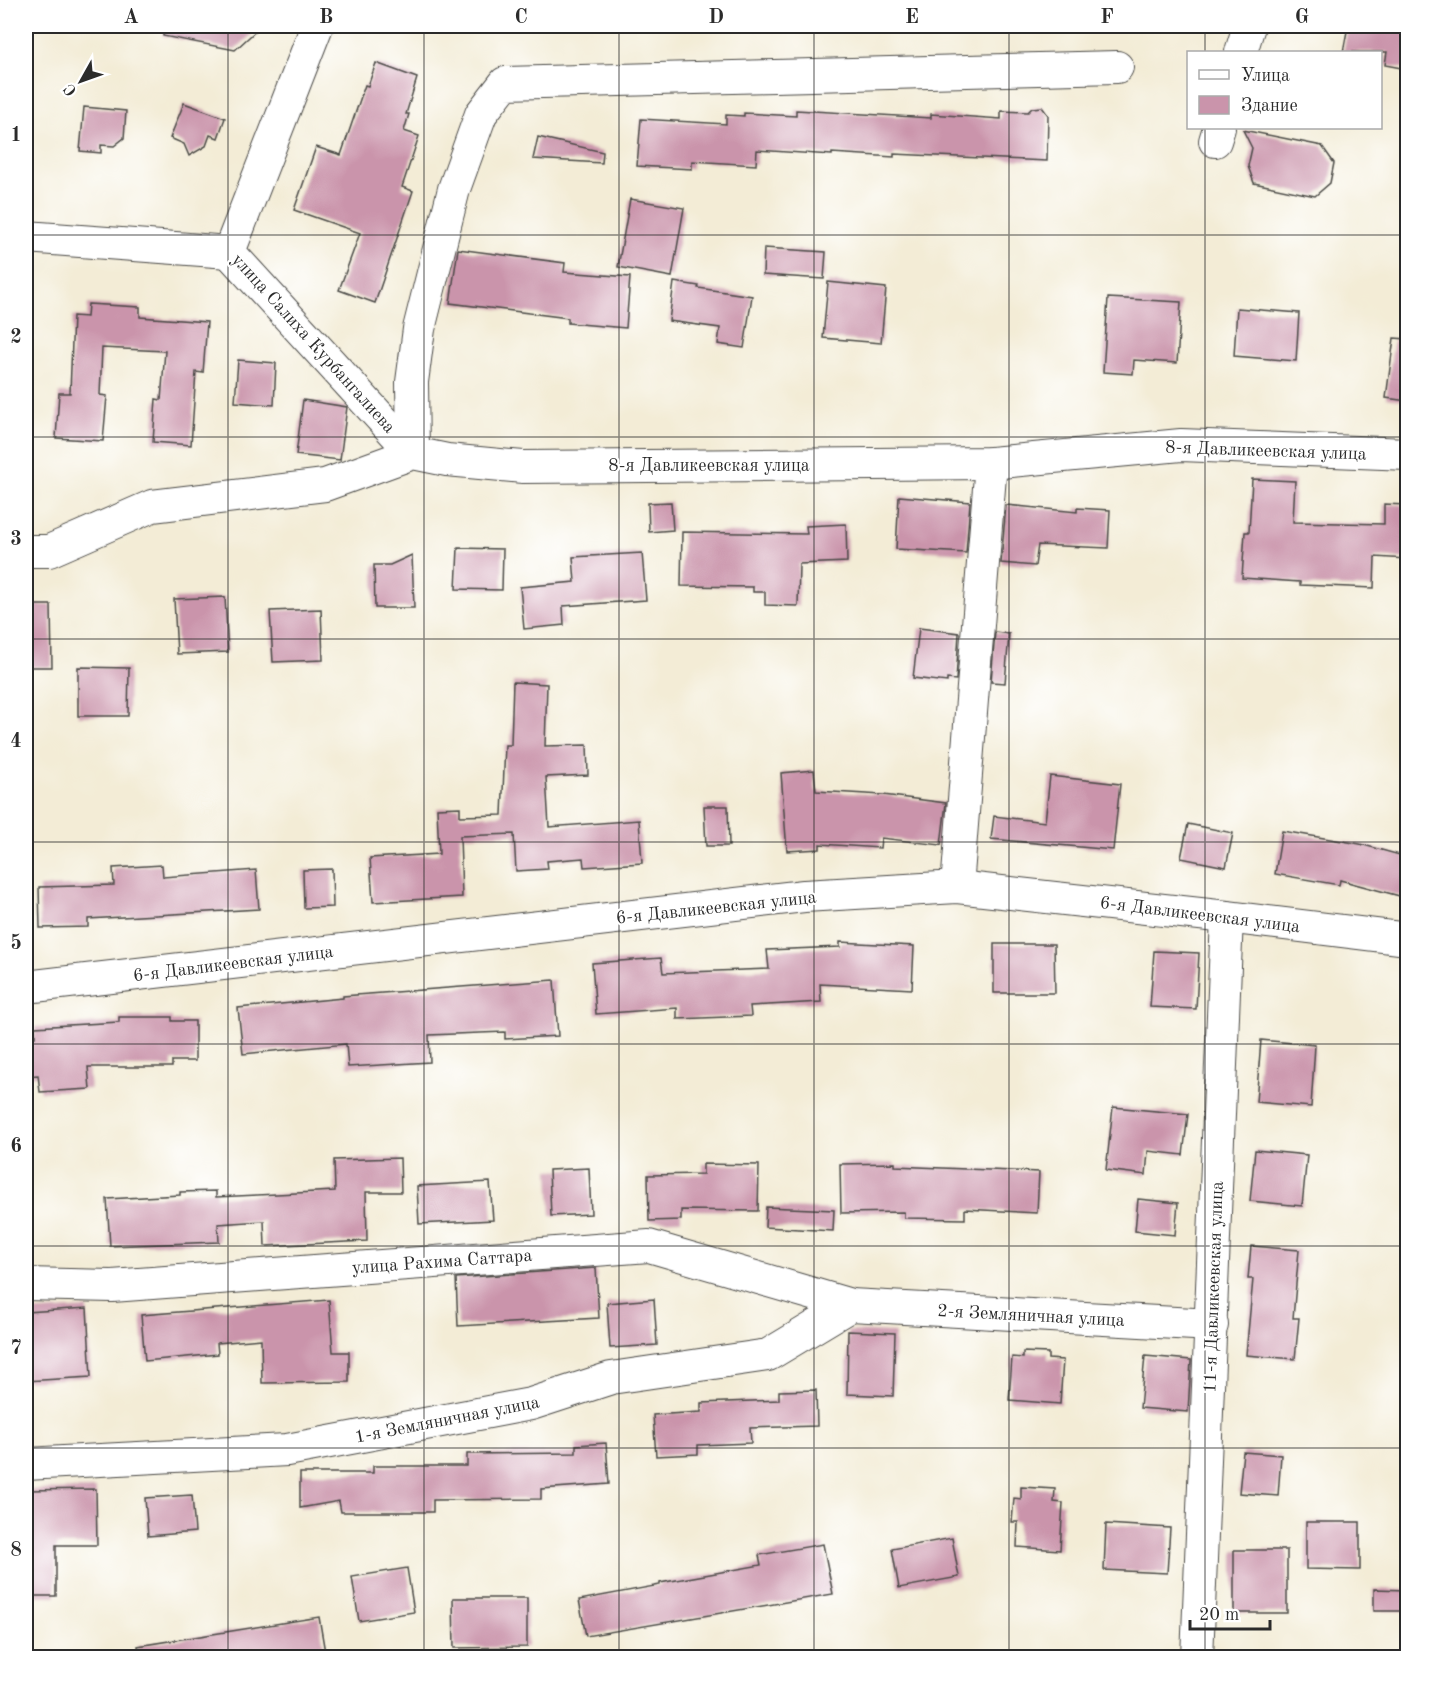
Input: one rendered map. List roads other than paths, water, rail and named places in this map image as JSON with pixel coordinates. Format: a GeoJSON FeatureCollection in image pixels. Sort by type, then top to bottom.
{"type":"FeatureCollection","features":[{"type":"Feature","properties":{"kind":"street","name":"улица Салиха Курбангалиева"},"geometry":{"type":"LineString","coordinates":[[317,26],[229,252],[414,453]]}},
{"type":"Feature","properties":{"kind":"street"},"geometry":{"type":"LineString","coordinates":[[1241,51],[1249,26]]}},
{"type":"Feature","properties":{"kind":"street"},"geometry":{"type":"LineString","coordinates":[[26,551],[49,551],[152,506],[324,485],[414,453],[412,382],[419,329],[458,178],[481,114],[505,83],[1117,67]]}},
{"type":"Feature","properties":{"kind":"street"},"geometry":{"type":"LineString","coordinates":[[26,237],[229,252]]}},
{"type":"Feature","properties":{"kind":"street","name":"8-я Давликеевская улица"},"geometry":{"type":"LineString","coordinates":[[414,453],[447,460],[523,467],[991,464],[1181,445],[1407,454]]}},
{"type":"Feature","properties":{"kind":"street"},"geometry":{"type":"LineString","coordinates":[[957,887],[991,464]]}},
{"type":"Feature","properties":{"kind":"street","name":"6-я Давликеевская улица"},"geometry":{"type":"LineString","coordinates":[[26,987],[804,896],[957,887],[1407,939]]}},
{"type":"Feature","properties":{"kind":"street","name":"11-я Давликеевская улица"},"geometry":{"type":"LineString","coordinates":[[1197,1658],[1227,917]]}},
{"type":"Feature","properties":{"kind":"street","name":"улица Рахима Саттара"},"geometry":{"type":"LineString","coordinates":[[26,1284],[112,1286],[649,1246],[851,1305]]}},
{"type":"Feature","properties":{"kind":"street","name":"2-я Земляничная улица"},"geometry":{"type":"LineString","coordinates":[[851,1305],[1212,1325]]}},
{"type":"Feature","properties":{"kind":"street","name":"1-я Земляничная улица"},"geometry":{"type":"LineString","coordinates":[[26,1464],[288,1450],[531,1404],[611,1378],[768,1355],[851,1305]]}}]}
